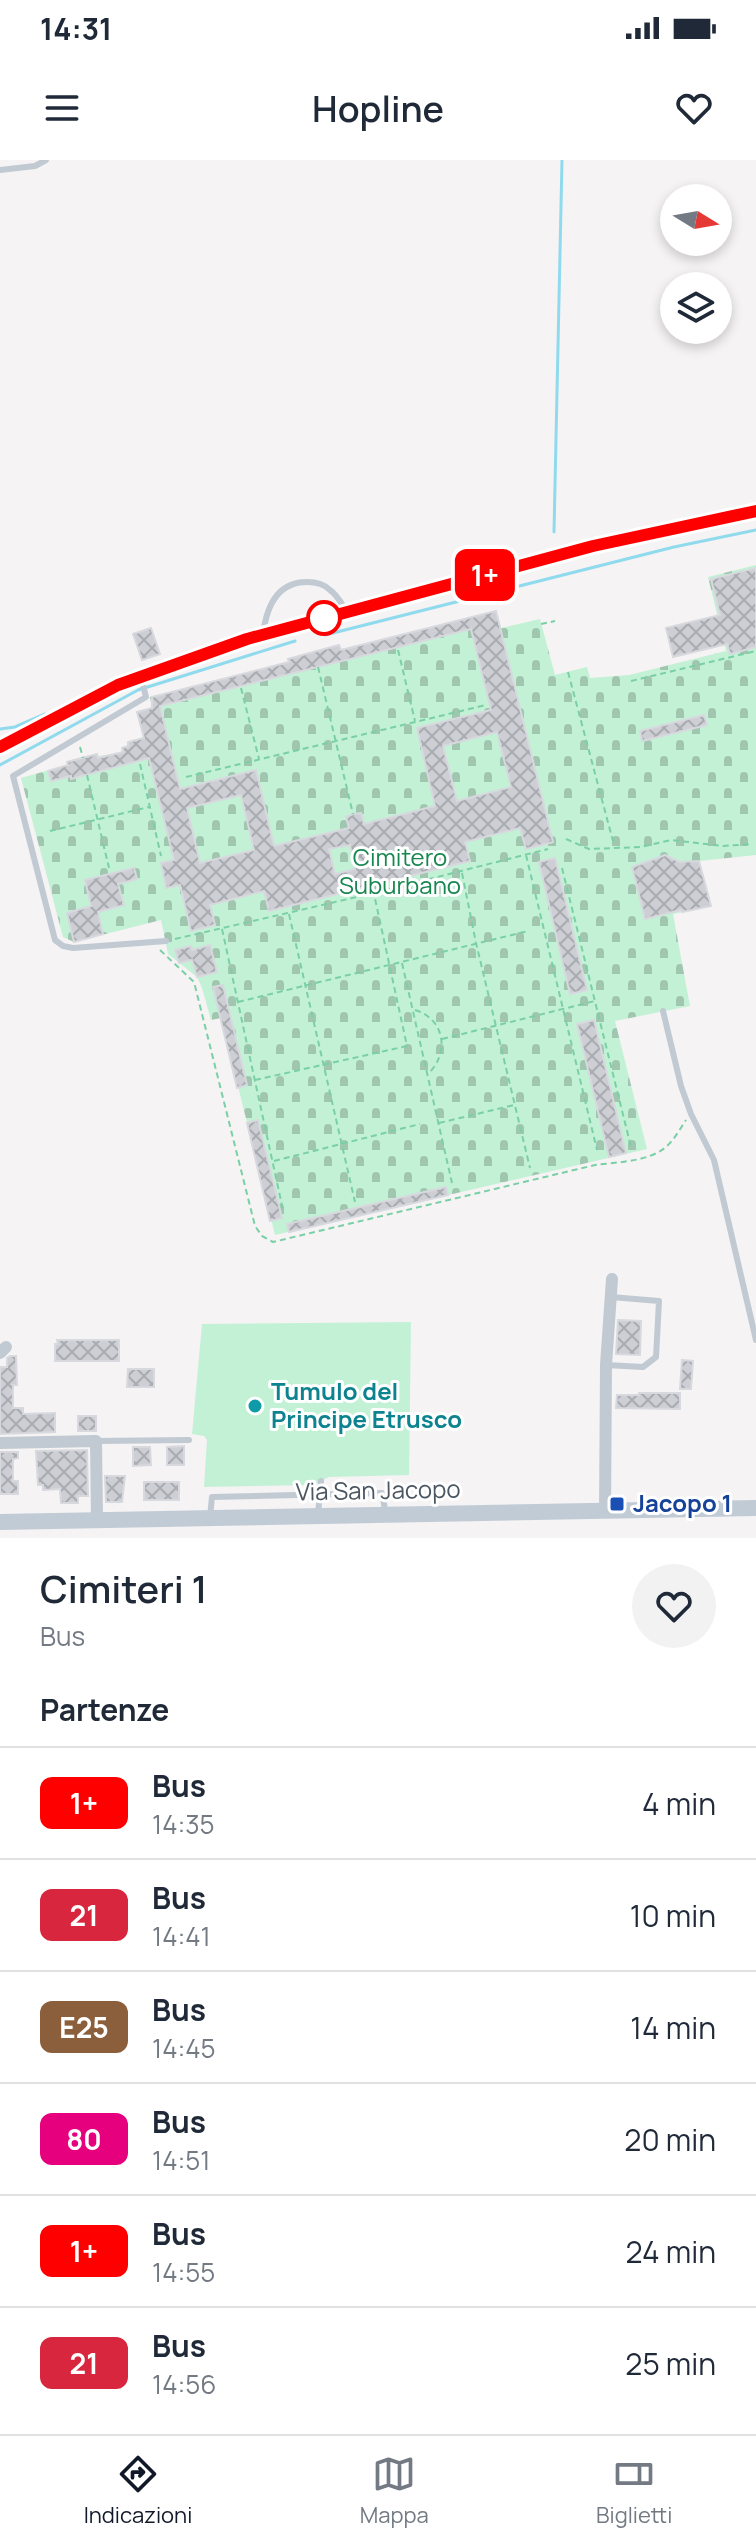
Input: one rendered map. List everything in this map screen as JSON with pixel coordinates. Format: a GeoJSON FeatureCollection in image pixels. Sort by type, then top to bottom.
{"type":"FeatureCollection","features":[{"type":"Feature","properties":{"kind":"main road","name":"Via San Jacopo"},"geometry":{"type":"LineString","coordinates":[[0,1522],[756,1508]]}},
{"type":"Feature","properties":{"kind":"street"},"geometry":{"type":"LineString","coordinates":[[2,745],[90,699],[263,635],[593,546],[756,511]]}},
{"type":"Feature","properties":{"kind":"street"},"geometry":{"type":"LineString","coordinates":[[605,1512],[606,1365],[612,1279]]}},
{"type":"Feature","properties":{"kind":"street"},"geometry":{"type":"LineString","coordinates":[[0,1443],[96,1441],[97,1520]]}},
{"type":"Feature","properties":{"kind":"lane"},"geometry":{"type":"LineString","coordinates":[[0,170],[35,166],[46,160]]}},
{"type":"Feature","properties":{"kind":"lane"},"geometry":{"type":"LineString","coordinates":[[263,635],[265,618],[274,597],[298,582],[315,582],[328,587],[348,613]]}},
{"type":"Feature","properties":{"kind":"lane"},"geometry":{"type":"LineString","coordinates":[[141,679],[146,697],[13,776],[55,940],[73,948],[166,941]]}},
{"type":"Feature","properties":{"kind":"lane"},"geometry":{"type":"LineString","coordinates":[[663,1011],[681,1086],[714,1160],[756,1340]]}},
{"type":"Feature","properties":{"kind":"lane"},"geometry":{"type":"LineString","coordinates":[[606,1365],[643,1367],[656,1357],[659,1301],[611,1297]]}},
{"type":"Feature","properties":{"kind":"lane"},"geometry":{"type":"LineString","coordinates":[[96,1441],[189,1440]]}},
{"type":"Feature","properties":{"kind":"lane"},"geometry":{"type":"LineString","coordinates":[[318,1515],[321,1481]]}},
{"type":"Feature","properties":{"kind":"lane"},"geometry":{"type":"LineString","coordinates":[[210,1517],[212,1497],[382,1493],[386,1515]]}},
{"type":"Feature","properties":{"kind":"path"},"geometry":{"type":"LineString","coordinates":[[541,624],[555,621]]}},
{"type":"Feature","properties":{"kind":"path"},"geometry":{"type":"LineString","coordinates":[[398,650],[415,723]]}},
{"type":"Feature","properties":{"kind":"path"},"geometry":{"type":"LineString","coordinates":[[631,681],[756,651]]}},
{"type":"Feature","properties":{"kind":"path"},"geometry":{"type":"LineString","coordinates":[[318,667],[353,814]]}},
{"type":"Feature","properties":{"kind":"path"},"geometry":{"type":"LineString","coordinates":[[568,672],[614,846]]}},
{"type":"Feature","properties":{"kind":"path"},"geometry":{"type":"LineString","coordinates":[[241,688],[259,760]]}},
{"type":"Feature","properties":{"kind":"path"},"geometry":{"type":"LineString","coordinates":[[186,777],[486,705]]}},
{"type":"Feature","properties":{"kind":"path"},"geometry":{"type":"LineString","coordinates":[[78,738],[83,758]]}},
{"type":"Feature","properties":{"kind":"path"},"geometry":{"type":"LineString","coordinates":[[140,764],[161,856]]}},
{"type":"Feature","properties":{"kind":"path"},"geometry":{"type":"LineString","coordinates":[[87,775],[109,868]]}},
{"type":"Feature","properties":{"kind":"path"},"geometry":{"type":"LineString","coordinates":[[50,831],[149,807]]}},
{"type":"Feature","properties":{"kind":"path"},"geometry":{"type":"LineString","coordinates":[[566,839],[589,849],[641,847],[671,840],[723,846],[751,844]]}},
{"type":"Feature","properties":{"kind":"path"},"geometry":{"type":"LineString","coordinates":[[166,941],[548,849]]}},
{"type":"Feature","properties":{"kind":"path"},"geometry":{"type":"LineString","coordinates":[[526,854],[597,1150]]}},
{"type":"Feature","properties":{"kind":"path"},"geometry":{"type":"LineString","coordinates":[[562,868],[631,1147]]}},
{"type":"Feature","properties":{"kind":"path"},"geometry":{"type":"LineString","coordinates":[[462,871],[476,943],[530,1168]]}},
{"type":"Feature","properties":{"kind":"path"},"geometry":{"type":"LineString","coordinates":[[255,1080],[407,1046],[374,893]]}},
{"type":"Feature","properties":{"kind":"path"},"geometry":{"type":"LineString","coordinates":[[288,913],[355,1202]]}},
{"type":"Feature","properties":{"kind":"path"},"geometry":{"type":"LineString","coordinates":[[222,928],[283,1210]]}},
{"type":"Feature","properties":{"kind":"path"},"geometry":{"type":"LineString","coordinates":[[238,1002],[528,931]]}},
{"type":"Feature","properties":{"kind":"path"},"geometry":{"type":"LineString","coordinates":[[154,943],[194,982],[255,1226],[262,1236],[273,1242],[656,1153],[668,1145],[691,1114]]}},
{"type":"Feature","properties":{"kind":"path"},"geometry":{"type":"LineString","coordinates":[[402,962],[452,1183]]}},
{"type":"Feature","properties":{"kind":"path"},"geometry":{"type":"LineString","coordinates":[[442,1039],[595,1001]]}},
{"type":"Feature","properties":{"kind":"path"},"geometry":{"type":"LineString","coordinates":[[413,1009],[431,1018],[438,1026],[442,1039],[442,1052],[428,1075]]}},
{"type":"Feature","properties":{"kind":"path"},"geometry":{"type":"LineString","coordinates":[[439,1123],[515,1105]]}},
{"type":"Feature","properties":{"kind":"path"},"geometry":{"type":"LineString","coordinates":[[272,1161],[420,1124]]}},
{"type":"Feature","properties":{"kind":"green space","name":"Cimitero Suburbano"},"geometry":{"type":"Polygon","coordinates":[[[756,565],[756,855],[699,861],[711,906],[673,914],[690,1006],[615,1021],[647,1149],[275,1235],[221,1018],[211,1020],[197,977],[168,954],[161,920],[74,942],[63,937],[21,778],[67,765],[67,762],[123,752],[122,748],[128,746],[128,742],[143,737],[137,712],[152,708],[150,697],[289,663],[288,659],[339,645],[341,650],[496,611],[501,628],[540,619],[555,675],[587,667],[590,678],[629,675],[726,651],[708,577],[756,565]]]}},
{"type":"Feature","properties":{"kind":"green space"},"geometry":{"type":"Polygon","coordinates":[[[411,1322],[409,1475],[329,1477],[313,1485],[204,1487],[207,1440],[204,1436],[192,1434],[202,1324],[411,1322]]]}},
{"type":"Feature","properties":{"kind":"building"},"geometry":{"type":"Polygon","coordinates":[[[756,568],[756,647],[730,654],[727,644],[673,657],[666,628],[720,615],[711,579],[756,568]]]}},
{"type":"Feature","properties":{"kind":"building"},"geometry":{"type":"Polygon","coordinates":[[[496,611],[553,842],[526,849],[520,828],[465,842],[470,861],[269,911],[264,891],[210,905],[215,925],[191,931],[180,885],[166,888],[161,863],[174,860],[149,758],[71,779],[71,776],[51,781],[48,771],[97,754],[98,758],[123,752],[122,748],[128,746],[128,742],[144,738],[137,712],[152,708],[152,697],[289,662],[288,659],[339,645],[341,650],[496,611]],[[471,629],[160,706],[180,789],[256,770],[274,846],[349,828],[346,817],[353,814],[361,813],[364,824],[435,806],[417,728],[491,710],[471,629]],[[497,732],[443,746],[457,801],[511,787],[497,732]],[[241,795],[187,808],[200,863],[254,850],[241,795]],[[350,845],[329,849],[335,874],[355,869],[350,845]]]}},
{"type":"Feature","properties":{"kind":"building"},"geometry":{"type":"Polygon","coordinates":[[[151,628],[160,654],[142,660],[133,634],[151,628]]]}},
{"type":"Feature","properties":{"kind":"building"},"geometry":{"type":"Polygon","coordinates":[[[704,715],[707,725],[642,741],[640,731],[704,715]]]}},
{"type":"Feature","properties":{"kind":"building"},"geometry":{"type":"Polygon","coordinates":[[[665,855],[680,862],[699,861],[711,906],[645,919],[632,867],[665,855]]]}},
{"type":"Feature","properties":{"kind":"building"},"geometry":{"type":"Polygon","coordinates":[[[555,858],[587,990],[570,994],[539,862],[555,858]]]}},
{"type":"Feature","properties":{"kind":"building"},"geometry":{"type":"Polygon","coordinates":[[[134,868],[137,879],[118,884],[124,905],[98,912],[103,934],[74,942],[67,913],[91,906],[85,880],[134,868]]]}},
{"type":"Feature","properties":{"kind":"building"},"geometry":{"type":"Polygon","coordinates":[[[210,945],[217,972],[197,977],[192,960],[179,963],[175,950],[191,946],[192,950],[210,945]]]}},
{"type":"Feature","properties":{"kind":"building"},"geometry":{"type":"Polygon","coordinates":[[[223,985],[247,1085],[237,1088],[213,987],[223,985]]]}},
{"type":"Feature","properties":{"kind":"building"},"geometry":{"type":"Polygon","coordinates":[[[594,1020],[626,1153],[609,1157],[577,1024],[594,1020]]]}},
{"type":"Feature","properties":{"kind":"building"},"geometry":{"type":"Polygon","coordinates":[[[258,1120],[282,1218],[270,1221],[247,1123],[258,1120]]]}},
{"type":"Feature","properties":{"kind":"building"},"geometry":{"type":"Polygon","coordinates":[[[446,1187],[448,1195],[289,1232],[287,1224],[446,1187]]]}},
{"type":"Feature","properties":{"kind":"building"},"geometry":{"type":"Polygon","coordinates":[[[618,1320],[641,1321],[640,1355],[616,1354],[618,1320]]]}},
{"type":"Feature","properties":{"kind":"building"},"geometry":{"type":"Polygon","coordinates":[[[57,1340],[119,1340],[119,1361],[55,1361],[57,1340]]]}},
{"type":"Feature","properties":{"kind":"building"},"geometry":{"type":"Polygon","coordinates":[[[10,1356],[16,1356],[17,1385],[13,1385],[13,1408],[23,1408],[23,1414],[55,1413],[55,1432],[0,1434],[0,1367],[7,1367],[10,1356]]]}},
{"type":"Feature","properties":{"kind":"building"},"geometry":{"type":"Polygon","coordinates":[[[682,1360],[693,1361],[691,1389],[680,1389],[682,1360]]]}},
{"type":"Feature","properties":{"kind":"building"},"geometry":{"type":"Polygon","coordinates":[[[128,1369],[154,1369],[154,1387],[127,1387],[128,1369]]]}},
{"type":"Feature","properties":{"kind":"building"},"geometry":{"type":"Polygon","coordinates":[[[680,1393],[680,1409],[616,1408],[617,1395],[680,1393]]]}},
{"type":"Feature","properties":{"kind":"building"},"geometry":{"type":"Polygon","coordinates":[[[78,1416],[96,1416],[96,1431],[78,1431],[78,1416]]]}},
{"type":"Feature","properties":{"kind":"building"},"geometry":{"type":"Polygon","coordinates":[[[184,1446],[184,1465],[167,1465],[167,1447],[184,1446]]]}},
{"type":"Feature","properties":{"kind":"building"},"geometry":{"type":"Polygon","coordinates":[[[133,1447],[150,1447],[151,1465],[133,1466],[133,1447]]]}},
{"type":"Feature","properties":{"kind":"building"},"geometry":{"type":"Polygon","coordinates":[[[87,1450],[88,1496],[78,1496],[78,1503],[61,1503],[60,1489],[43,1490],[43,1485],[38,1485],[36,1451],[87,1450]]]}},
{"type":"Feature","properties":{"kind":"building"},"geometry":{"type":"Polygon","coordinates":[[[0,1452],[18,1452],[18,1458],[13,1459],[13,1481],[18,1481],[18,1494],[0,1494],[0,1452]]]}},
{"type":"Feature","properties":{"kind":"building"},"geometry":{"type":"Polygon","coordinates":[[[105,1476],[125,1476],[122,1502],[106,1502],[105,1476]]]}},
{"type":"Feature","properties":{"kind":"building"},"geometry":{"type":"Polygon","coordinates":[[[144,1482],[179,1482],[179,1500],[144,1500],[144,1482]]]}},
{"type":"Feature","properties":{"kind":"waterway"},"geometry":{"type":"LineString","coordinates":[[554,532],[562,160]]}},
{"type":"Feature","properties":{"kind":"waterway"},"geometry":{"type":"LineString","coordinates":[[325,635],[674,547],[756,530]]}},
{"type":"Feature","properties":{"kind":"waterway"},"geometry":{"type":"LineString","coordinates":[[0,765],[138,690],[295,641]]}},
{"type":"Feature","properties":{"kind":"waterway"},"geometry":{"type":"LineString","coordinates":[[0,729],[15,727],[45,714]]}},
{"type":"Feature","properties":{"kind":"bus line","name":"1+"},"geometry":{"type":"LineString","coordinates":[[0,747],[118,685],[247,639],[593,546],[756,511]]}},
{"type":"Feature","properties":{"kind":"place","name":"Tumulo del Principe Etrusco"},"geometry":{"type":"Point","coordinates":[255,1406]}},
{"type":"Feature","properties":{"kind":"place","name":"Jacopo 1"},"geometry":{"type":"Point","coordinates":[617,1504]}}]}
